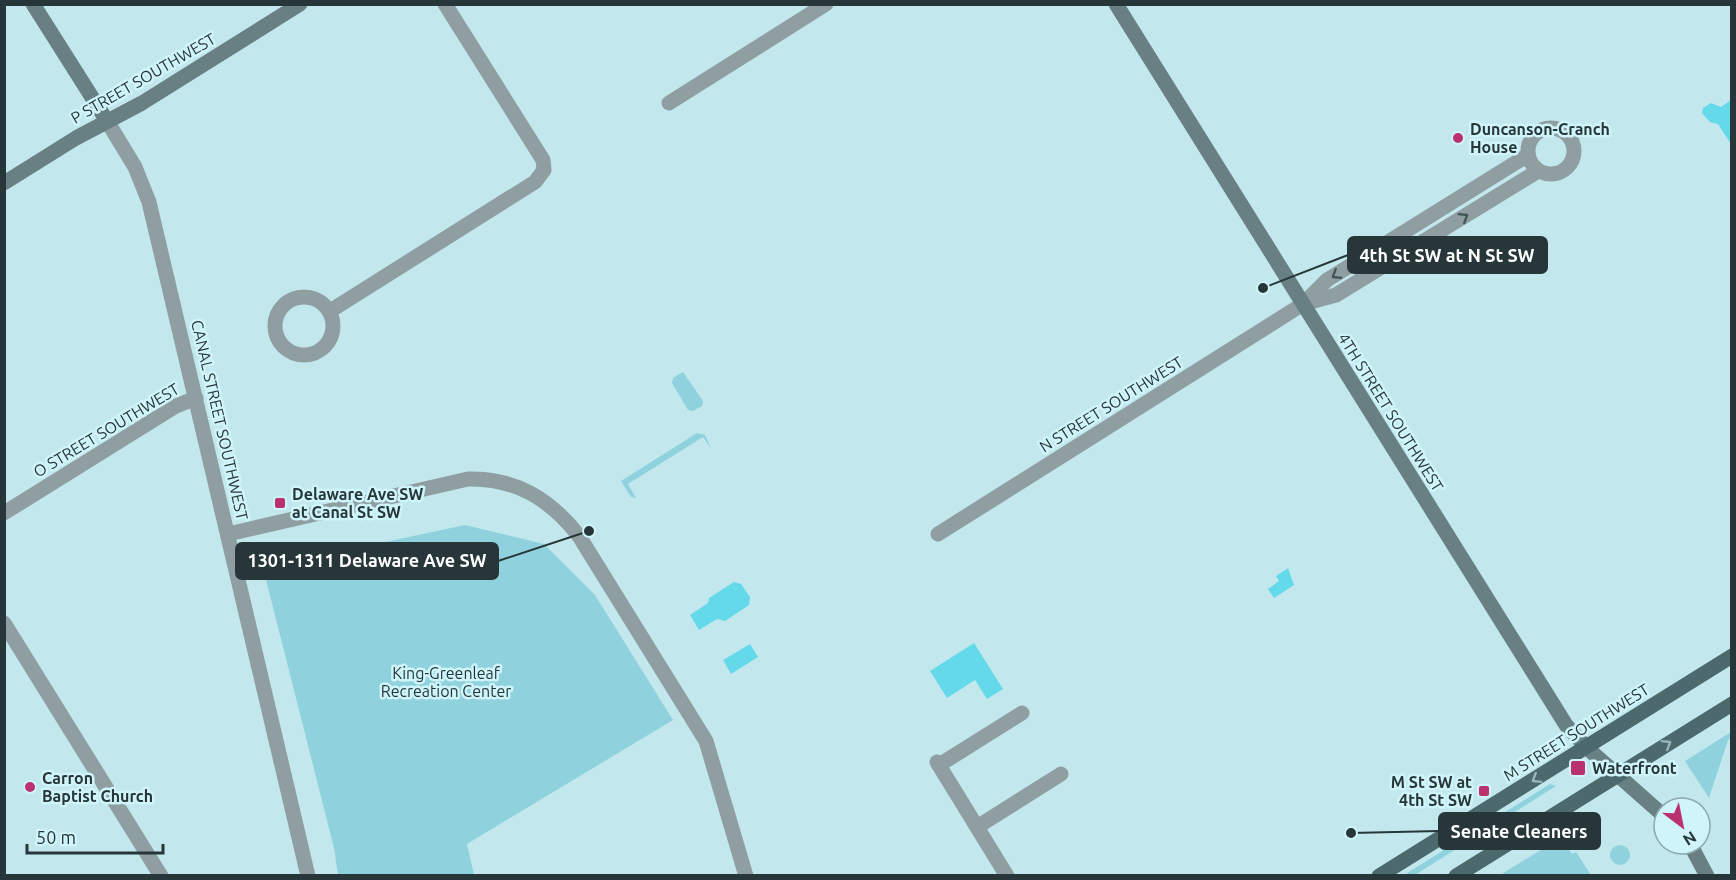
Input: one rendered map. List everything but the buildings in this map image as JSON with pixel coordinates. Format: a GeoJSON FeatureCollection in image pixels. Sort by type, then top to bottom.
{"type":"FeatureCollection","features":[{"type":"Feature","properties":{"kind":"main road","name":"M STREET SOUTHWEST"},"geometry":{"type":"LineString","coordinates":[[1379,876],[1731,656]]}},
{"type":"Feature","properties":{"kind":"main road"},"geometry":{"type":"LineString","coordinates":[[1456,876],[1731,704]]}},
{"type":"Feature","properties":{"kind":"street"},"geometry":{"type":"LineString","coordinates":[[33,4],[107,122]]}},
{"type":"Feature","properties":{"kind":"street","name":"P STREET SOUTHWEST"},"geometry":{"type":"LineString","coordinates":[[4,183],[142,103],[300,4]]}},
{"type":"Feature","properties":{"kind":"street"},"geometry":{"type":"LineString","coordinates":[[330,311],[535,182],[544,170],[540,155],[445,4]]}},
{"type":"Feature","properties":{"kind":"street"},"geometry":{"type":"LineString","coordinates":[[669,103],[826,4]]}},
{"type":"Feature","properties":{"kind":"street","name":"4TH STREET SOUTHWEST"},"geometry":{"type":"LineString","coordinates":[[1116,4],[1560,715],[1586,747],[1652,806]]}},
{"type":"Feature","properties":{"kind":"street","name":"CANAL STREET SOUTHWEST"},"geometry":{"type":"LineString","coordinates":[[107,122],[135,167],[147,196],[308,876]]}},
{"type":"Feature","properties":{"kind":"street","name":"N STREET SOUTHWEST"},"geometry":{"type":"LineString","coordinates":[[938,534],[1303,304],[1327,280],[1528,154],[1533,136],[1545,128],[1560,130],[1571,140],[1574,154],[1567,168],[1553,174],[1538,171],[1336,296],[1303,304]]}},
{"type":"Feature","properties":{"kind":"street"},"geometry":{"type":"LineString","coordinates":[[1528,154],[1538,171]]}},
{"type":"Feature","properties":{"kind":"street","name":"O STREET SOUTHWEST"},"geometry":{"type":"LineString","coordinates":[[4,513],[176,406],[196,398]]}},
{"type":"Feature","properties":{"kind":"street"},"geometry":{"type":"LineString","coordinates":[[228,534],[468,479],[507,483],[542,498],[579,536],[706,741],[746,876]]}},
{"type":"Feature","properties":{"kind":"street"},"geometry":{"type":"LineString","coordinates":[[4,623],[161,876]]}},
{"type":"Feature","properties":{"kind":"street"},"geometry":{"type":"LineString","coordinates":[[1007,876],[938,764],[1022,713]]}},
{"type":"Feature","properties":{"kind":"street"},"geometry":{"type":"LineString","coordinates":[[977,827],[1060,774]]}},
{"type":"Feature","properties":{"kind":"street"},"geometry":{"type":"LineString","coordinates":[[1704,869],[1712,876]]}},
{"type":"Feature","properties":{"kind":"green space"},"geometry":{"type":"Polygon","coordinates":[[[683,372],[703,401],[702,406],[693,411],[688,410],[672,383],[673,378],[683,372]]]}},
{"type":"Feature","properties":{"kind":"green space"},"geometry":{"type":"Polygon","coordinates":[[[697,433],[705,435],[711,448],[703,437],[628,484],[636,498],[631,497],[621,481],[697,433]]]}},
{"type":"Feature","properties":{"kind":"green space","name":"King-Greenleaf Recreation Center"},"geometry":{"type":"Polygon","coordinates":[[[465,525],[544,544],[595,595],[673,720],[467,844],[474,875],[338,875],[334,848],[263,568],[465,525]]]}},
{"type":"Feature","properties":{"kind":"green space"},"geometry":{"type":"Polygon","coordinates":[[[1731,732],[1731,738],[1728,740],[1710,796],[1685,761],[1731,732]]]}},
{"type":"Feature","properties":{"kind":"green space"},"geometry":{"type":"Polygon","coordinates":[[[1550,784],[1556,786],[1415,875],[1404,875],[1550,784]]]}},
{"type":"Feature","properties":{"kind":"green space"},"geometry":{"type":"Polygon","coordinates":[[[1562,837],[1572,854],[1576,852],[1591,875],[1500,875],[1562,837]]]}},
{"type":"Feature","properties":{"kind":"green space"},"geometry":{"type":"Polygon","coordinates":[[[1620,845],[1627,848],[1630,855],[1627,862],[1620,865],[1613,862],[1610,855],[1613,848],[1620,845]]]}},
{"type":"Feature","properties":{"kind":"shaded area"},"geometry":{"type":"Polygon","coordinates":[[[1731,100],[1731,144],[1718,124],[1710,122],[1702,113],[1703,108],[1711,103],[1721,107],[1731,100]]]}},
{"type":"Feature","properties":{"kind":"shaded area"},"geometry":{"type":"Polygon","coordinates":[[[1288,568],[1294,585],[1274,598],[1268,589],[1279,581],[1276,576],[1288,568]]]}},
{"type":"Feature","properties":{"kind":"shaded area"},"geometry":{"type":"Polygon","coordinates":[[[734,582],[741,584],[750,597],[749,605],[725,621],[717,619],[699,630],[690,615],[708,603],[709,598],[734,582]]]}},
{"type":"Feature","properties":{"kind":"shaded area"},"geometry":{"type":"Polygon","coordinates":[[[974,643],[1003,689],[987,699],[975,680],[947,698],[930,671],[974,643]]]}},
{"type":"Feature","properties":{"kind":"shaded area"},"geometry":{"type":"Polygon","coordinates":[[[750,644],[758,657],[731,674],[723,660],[750,644]]]}},
{"type":"Feature","properties":{"kind":"place","name":"Duncanson-Cranch House"},"geometry":{"type":"Point","coordinates":[1458,138]}},
{"type":"Feature","properties":{"kind":"place","name":"4th St SW at N St SW"},"geometry":{"type":"Point","coordinates":[1263,288]}},
{"type":"Feature","properties":{"kind":"place","name":"Delaware Ave SW at Canal St SW"},"geometry":{"type":"Point","coordinates":[280,503]}},
{"type":"Feature","properties":{"kind":"place","name":"1301-1311 Delaware Ave SW"},"geometry":{"type":"Point","coordinates":[589,531]}},
{"type":"Feature","properties":{"kind":"place","name":"Waterfront"},"geometry":{"type":"Point","coordinates":[1578,768]}},
{"type":"Feature","properties":{"kind":"place","name":"Carron Baptist Church"},"geometry":{"type":"Point","coordinates":[30,787]}},
{"type":"Feature","properties":{"kind":"place","name":"M St SW at 4th St SW"},"geometry":{"type":"Point","coordinates":[1484,791]}},
{"type":"Feature","properties":{"kind":"place","name":"Senate Cleaners"},"geometry":{"type":"Point","coordinates":[1351,833]}}]}
